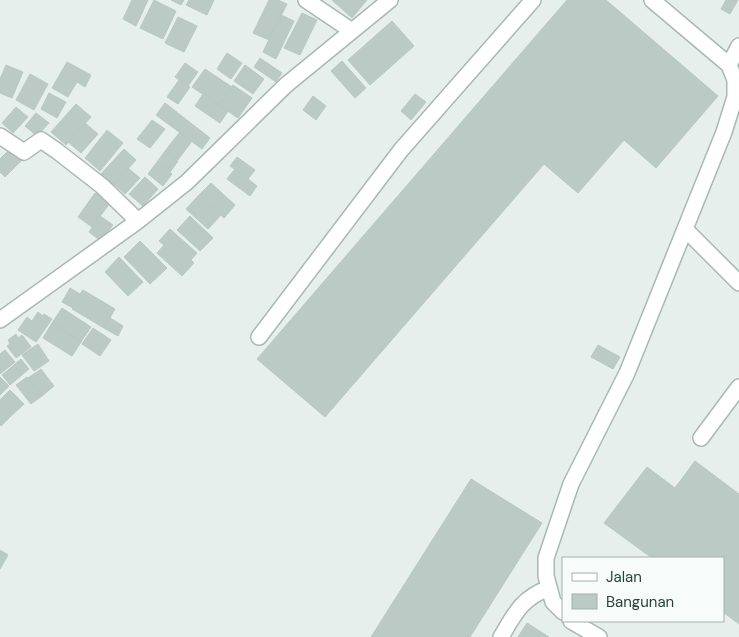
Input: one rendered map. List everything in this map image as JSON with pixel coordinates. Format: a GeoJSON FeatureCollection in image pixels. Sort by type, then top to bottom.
{"type":"FeatureCollection","features":[{"type":"Feature","properties":{"kind":"street"},"geometry":{"type":"LineString","coordinates":[[306,0],[352,31]]}},
{"type":"Feature","properties":{"kind":"street"},"geometry":{"type":"LineString","coordinates":[[0,320],[138,222],[187,182],[286,85],[390,0]]}},
{"type":"Feature","properties":{"kind":"street"},"geometry":{"type":"LineString","coordinates":[[259,337],[401,150],[533,0]]}},
{"type":"Feature","properties":{"kind":"street"},"geometry":{"type":"LineString","coordinates":[[562,611],[553,602],[546,576],[546,558],[571,484],[626,373],[724,132],[735,97],[735,80],[729,65],[652,0]]}},
{"type":"Feature","properties":{"kind":"street"},"geometry":{"type":"LineString","coordinates":[[729,65],[739,46]]}},
{"type":"Feature","properties":{"kind":"street"},"geometry":{"type":"LineString","coordinates":[[0,136],[24,152],[41,140],[102,186],[138,222]]}},
{"type":"Feature","properties":{"kind":"street"},"geometry":{"type":"LineString","coordinates":[[685,229],[739,283]]}},
{"type":"Feature","properties":{"kind":"street"},"geometry":{"type":"LineString","coordinates":[[701,438],[739,387]]}},
{"type":"Feature","properties":{"kind":"street"},"geometry":{"type":"LineString","coordinates":[[500,637],[525,600],[549,588]]}},
{"type":"Feature","properties":{"kind":"street"},"geometry":{"type":"LineString","coordinates":[[573,622],[599,637]]}},
{"type":"Feature","properties":{"kind":"building"},"geometry":{"type":"Polygon","coordinates":[[[132,0],[148,0],[136,26],[123,19],[132,0]]]}},
{"type":"Feature","properties":{"kind":"building"},"geometry":{"type":"Polygon","coordinates":[[[154,0],[176,11],[163,39],[140,28],[154,0]]]}},
{"type":"Feature","properties":{"kind":"building"},"geometry":{"type":"Polygon","coordinates":[[[171,0],[184,0],[181,5],[171,0]]]}},
{"type":"Feature","properties":{"kind":"building"},"geometry":{"type":"Polygon","coordinates":[[[189,0],[214,0],[207,15],[186,5],[189,0]]]}},
{"type":"Feature","properties":{"kind":"building"},"geometry":{"type":"Polygon","coordinates":[[[269,0],[278,0],[287,4],[269,40],[253,33],[269,0]]]}},
{"type":"Feature","properties":{"kind":"building"},"geometry":{"type":"Polygon","coordinates":[[[332,0],[367,0],[352,18],[332,0]]]}},
{"type":"Feature","properties":{"kind":"building"},"geometry":{"type":"Polygon","coordinates":[[[567,0],[606,0],[718,96],[656,168],[624,140],[578,193],[544,164],[325,417],[257,359],[567,0]]]}},
{"type":"Feature","properties":{"kind":"building"},"geometry":{"type":"Polygon","coordinates":[[[726,0],[738,0],[730,14],[721,9],[726,0]]]}},
{"type":"Feature","properties":{"kind":"building"},"geometry":{"type":"Polygon","coordinates":[[[302,13],[317,20],[300,55],[284,48],[302,13]]]}},
{"type":"Feature","properties":{"kind":"building"},"geometry":{"type":"Polygon","coordinates":[[[281,15],[294,21],[276,59],[263,52],[281,15]]]}},
{"type":"Feature","properties":{"kind":"building"},"geometry":{"type":"Polygon","coordinates":[[[178,17],[197,26],[184,52],[165,43],[178,17]]]}},
{"type":"Feature","properties":{"kind":"building"},"geometry":{"type":"Polygon","coordinates":[[[392,21],[414,46],[370,85],[348,60],[392,21]]]}},
{"type":"Feature","properties":{"kind":"building"},"geometry":{"type":"Polygon","coordinates":[[[227,53],[242,63],[231,79],[217,69],[227,53]]]}},
{"type":"Feature","properties":{"kind":"building"},"geometry":{"type":"Polygon","coordinates":[[[260,58],[282,73],[276,82],[254,67],[260,58]]]}},
{"type":"Feature","properties":{"kind":"building"},"geometry":{"type":"Polygon","coordinates":[[[342,61],[366,88],[355,98],[331,71],[342,61]]]}},
{"type":"Feature","properties":{"kind":"building"},"geometry":{"type":"Polygon","coordinates":[[[67,62],[91,75],[85,87],[77,82],[68,97],[52,88],[67,62]]]}},
{"type":"Feature","properties":{"kind":"building"},"geometry":{"type":"Polygon","coordinates":[[[185,63],[198,72],[188,86],[175,77],[185,63]]]}},
{"type":"Feature","properties":{"kind":"building"},"geometry":{"type":"Polygon","coordinates":[[[6,65],[23,72],[12,98],[0,93],[0,79],[6,65]]]}},
{"type":"Feature","properties":{"kind":"building"},"geometry":{"type":"Polygon","coordinates":[[[245,65],[264,79],[253,94],[234,81],[245,65]]]}},
{"type":"Feature","properties":{"kind":"building"},"geometry":{"type":"Polygon","coordinates":[[[205,69],[232,87],[219,105],[192,87],[205,69]]]}},
{"type":"Feature","properties":{"kind":"building"},"geometry":{"type":"Polygon","coordinates":[[[30,74],[48,84],[34,110],[16,100],[30,74]]]}},
{"type":"Feature","properties":{"kind":"building"},"geometry":{"type":"Polygon","coordinates":[[[179,80],[190,87],[178,104],[167,97],[179,80]]]}},
{"type":"Feature","properties":{"kind":"building"},"geometry":{"type":"Polygon","coordinates":[[[233,85],[252,98],[238,118],[219,105],[233,85]]]}},
{"type":"Feature","properties":{"kind":"building"},"geometry":{"type":"Polygon","coordinates":[[[49,93],[66,102],[57,118],[41,109],[49,93]]]}},
{"type":"Feature","properties":{"kind":"building"},"geometry":{"type":"Polygon","coordinates":[[[203,94],[228,111],[220,123],[195,106],[203,94]]]}},
{"type":"Feature","properties":{"kind":"building"},"geometry":{"type":"Polygon","coordinates":[[[415,94],[426,102],[411,120],[401,111],[415,94]]]}},
{"type":"Feature","properties":{"kind":"building"},"geometry":{"type":"Polygon","coordinates":[[[313,96],[326,106],[316,120],[303,110],[313,96]]]}},
{"type":"Feature","properties":{"kind":"building"},"geometry":{"type":"Polygon","coordinates":[[[165,103],[210,138],[202,149],[156,115],[165,103]]]}},
{"type":"Feature","properties":{"kind":"building"},"geometry":{"type":"Polygon","coordinates":[[[76,104],[91,117],[66,145],[51,132],[76,104]]]}},
{"type":"Feature","properties":{"kind":"building"},"geometry":{"type":"Polygon","coordinates":[[[16,107],[28,117],[13,133],[2,123],[16,107]]]}},
{"type":"Feature","properties":{"kind":"building"},"geometry":{"type":"Polygon","coordinates":[[[36,113],[49,123],[37,136],[25,126],[36,113]]]}},
{"type":"Feature","properties":{"kind":"building"},"geometry":{"type":"Polygon","coordinates":[[[152,120],[165,129],[150,148],[137,139],[152,120]]]}},
{"type":"Feature","properties":{"kind":"building"},"geometry":{"type":"Polygon","coordinates":[[[85,123],[98,134],[81,153],[68,142],[85,123]]]}},
{"type":"Feature","properties":{"kind":"building"},"geometry":{"type":"Polygon","coordinates":[[[107,130],[123,143],[100,171],[85,158],[107,130]]]}},
{"type":"Feature","properties":{"kind":"building"},"geometry":{"type":"Polygon","coordinates":[[[180,132],[192,141],[177,161],[165,151],[180,132]]]}},
{"type":"Feature","properties":{"kind":"building"},"geometry":{"type":"Polygon","coordinates":[[[11,148],[23,159],[5,177],[0,172],[0,159],[11,148]]]}},
{"type":"Feature","properties":{"kind":"building"},"geometry":{"type":"Polygon","coordinates":[[[124,149],[136,160],[111,187],[99,176],[124,149]]]}},
{"type":"Feature","properties":{"kind":"building"},"geometry":{"type":"Polygon","coordinates":[[[165,151],[178,161],[170,172],[157,162],[165,151]]]}},
{"type":"Feature","properties":{"kind":"building"},"geometry":{"type":"Polygon","coordinates":[[[237,157],[255,170],[248,179],[230,166],[237,157]]]}},
{"type":"Feature","properties":{"kind":"building"},"geometry":{"type":"Polygon","coordinates":[[[157,162],[172,174],[163,186],[148,174],[157,162]]]}},
{"type":"Feature","properties":{"kind":"building"},"geometry":{"type":"Polygon","coordinates":[[[128,168],[140,178],[125,194],[114,184],[128,168]]]}},
{"type":"Feature","properties":{"kind":"building"},"geometry":{"type":"Polygon","coordinates":[[[235,169],[257,186],[250,196],[227,179],[235,169]]]}},
{"type":"Feature","properties":{"kind":"building"},"geometry":{"type":"Polygon","coordinates":[[[145,177],[158,189],[143,206],[129,194],[145,177]]]}},
{"type":"Feature","properties":{"kind":"building"},"geometry":{"type":"Polygon","coordinates":[[[211,183],[235,205],[224,218],[199,195],[211,183]]]}},
{"type":"Feature","properties":{"kind":"building"},"geometry":{"type":"Polygon","coordinates":[[[95,193],[110,203],[92,227],[78,217],[95,193]]]}},
{"type":"Feature","properties":{"kind":"building"},"geometry":{"type":"Polygon","coordinates":[[[199,195],[221,215],[208,229],[186,209],[199,195]]]}},
{"type":"Feature","properties":{"kind":"building"},"geometry":{"type":"Polygon","coordinates":[[[100,216],[113,225],[101,241],[89,232],[100,216]]]}},
{"type":"Feature","properties":{"kind":"building"},"geometry":{"type":"Polygon","coordinates":[[[190,216],[213,238],[200,251],[177,230],[190,216]]]}},
{"type":"Feature","properties":{"kind":"building"},"geometry":{"type":"Polygon","coordinates":[[[170,229],[197,253],[191,260],[194,263],[182,276],[157,253],[164,245],[159,241],[170,229]]]}},
{"type":"Feature","properties":{"kind":"building"},"geometry":{"type":"Polygon","coordinates":[[[140,241],[167,268],[150,284],[124,257],[140,241]]]}},
{"type":"Feature","properties":{"kind":"building"},"geometry":{"type":"Polygon","coordinates":[[[119,257],[143,282],[128,296],[105,272],[119,257]]]}},
{"type":"Feature","properties":{"kind":"building"},"geometry":{"type":"Polygon","coordinates":[[[70,288],[80,294],[83,290],[115,309],[104,328],[62,302],[70,288]]]}},
{"type":"Feature","properties":{"kind":"building"},"geometry":{"type":"Polygon","coordinates":[[[62,308],[91,327],[81,342],[52,323],[62,308]]]}},
{"type":"Feature","properties":{"kind":"building"},"geometry":{"type":"Polygon","coordinates":[[[38,312],[52,319],[36,342],[18,330],[27,317],[32,321],[38,312]]]}},
{"type":"Feature","properties":{"kind":"building"},"geometry":{"type":"Polygon","coordinates":[[[110,318],[123,326],[118,336],[104,328],[110,318]]]}},
{"type":"Feature","properties":{"kind":"building"},"geometry":{"type":"Polygon","coordinates":[[[52,323],[81,342],[72,356],[43,338],[52,323]]]}},
{"type":"Feature","properties":{"kind":"building"},"geometry":{"type":"Polygon","coordinates":[[[93,328],[111,340],[100,356],[82,344],[93,328]]]}},
{"type":"Feature","properties":{"kind":"building"},"geometry":{"type":"Polygon","coordinates":[[[16,334],[18,338],[22,335],[31,347],[16,358],[7,346],[10,344],[8,340],[16,334]]]}},
{"type":"Feature","properties":{"kind":"building"},"geometry":{"type":"Polygon","coordinates":[[[38,344],[49,361],[34,371],[22,355],[38,344]]]}},
{"type":"Feature","properties":{"kind":"building"},"geometry":{"type":"Polygon","coordinates":[[[598,345],[620,357],[613,369],[591,357],[598,345]]]}},
{"type":"Feature","properties":{"kind":"building"},"geometry":{"type":"Polygon","coordinates":[[[5,350],[15,362],[0,374],[0,354],[5,350]]]}},
{"type":"Feature","properties":{"kind":"building"},"geometry":{"type":"Polygon","coordinates":[[[21,359],[29,369],[10,385],[2,375],[21,359]]]}},
{"type":"Feature","properties":{"kind":"building"},"geometry":{"type":"Polygon","coordinates":[[[41,369],[54,386],[42,396],[28,378],[41,369]]]}},
{"type":"Feature","properties":{"kind":"building"},"geometry":{"type":"Polygon","coordinates":[[[0,377],[9,386],[0,395],[0,377]]]}},
{"type":"Feature","properties":{"kind":"building"},"geometry":{"type":"Polygon","coordinates":[[[27,377],[42,396],[31,404],[16,385],[27,377]]]}},
{"type":"Feature","properties":{"kind":"building"},"geometry":{"type":"Polygon","coordinates":[[[10,390],[24,404],[10,417],[0,407],[0,400],[10,390]]]}},
{"type":"Feature","properties":{"kind":"building"},"geometry":{"type":"Polygon","coordinates":[[[0,407],[10,417],[1,426],[0,425],[0,407]]]}},
{"type":"Feature","properties":{"kind":"building"},"geometry":{"type":"Polygon","coordinates":[[[695,461],[739,494],[739,624],[724,613],[724,557],[651,557],[604,523],[647,467],[675,488],[695,461]]]}},
{"type":"Feature","properties":{"kind":"building"},"geometry":{"type":"Polygon","coordinates":[[[471,479],[542,523],[470,637],[371,637],[471,479]]]}},
{"type":"Feature","properties":{"kind":"building"},"geometry":{"type":"Polygon","coordinates":[[[0,550],[8,555],[0,569],[0,550]]]}},
{"type":"Feature","properties":{"kind":"building"},"geometry":{"type":"Polygon","coordinates":[[[527,623],[549,637],[518,637],[527,623]]]}}]}
